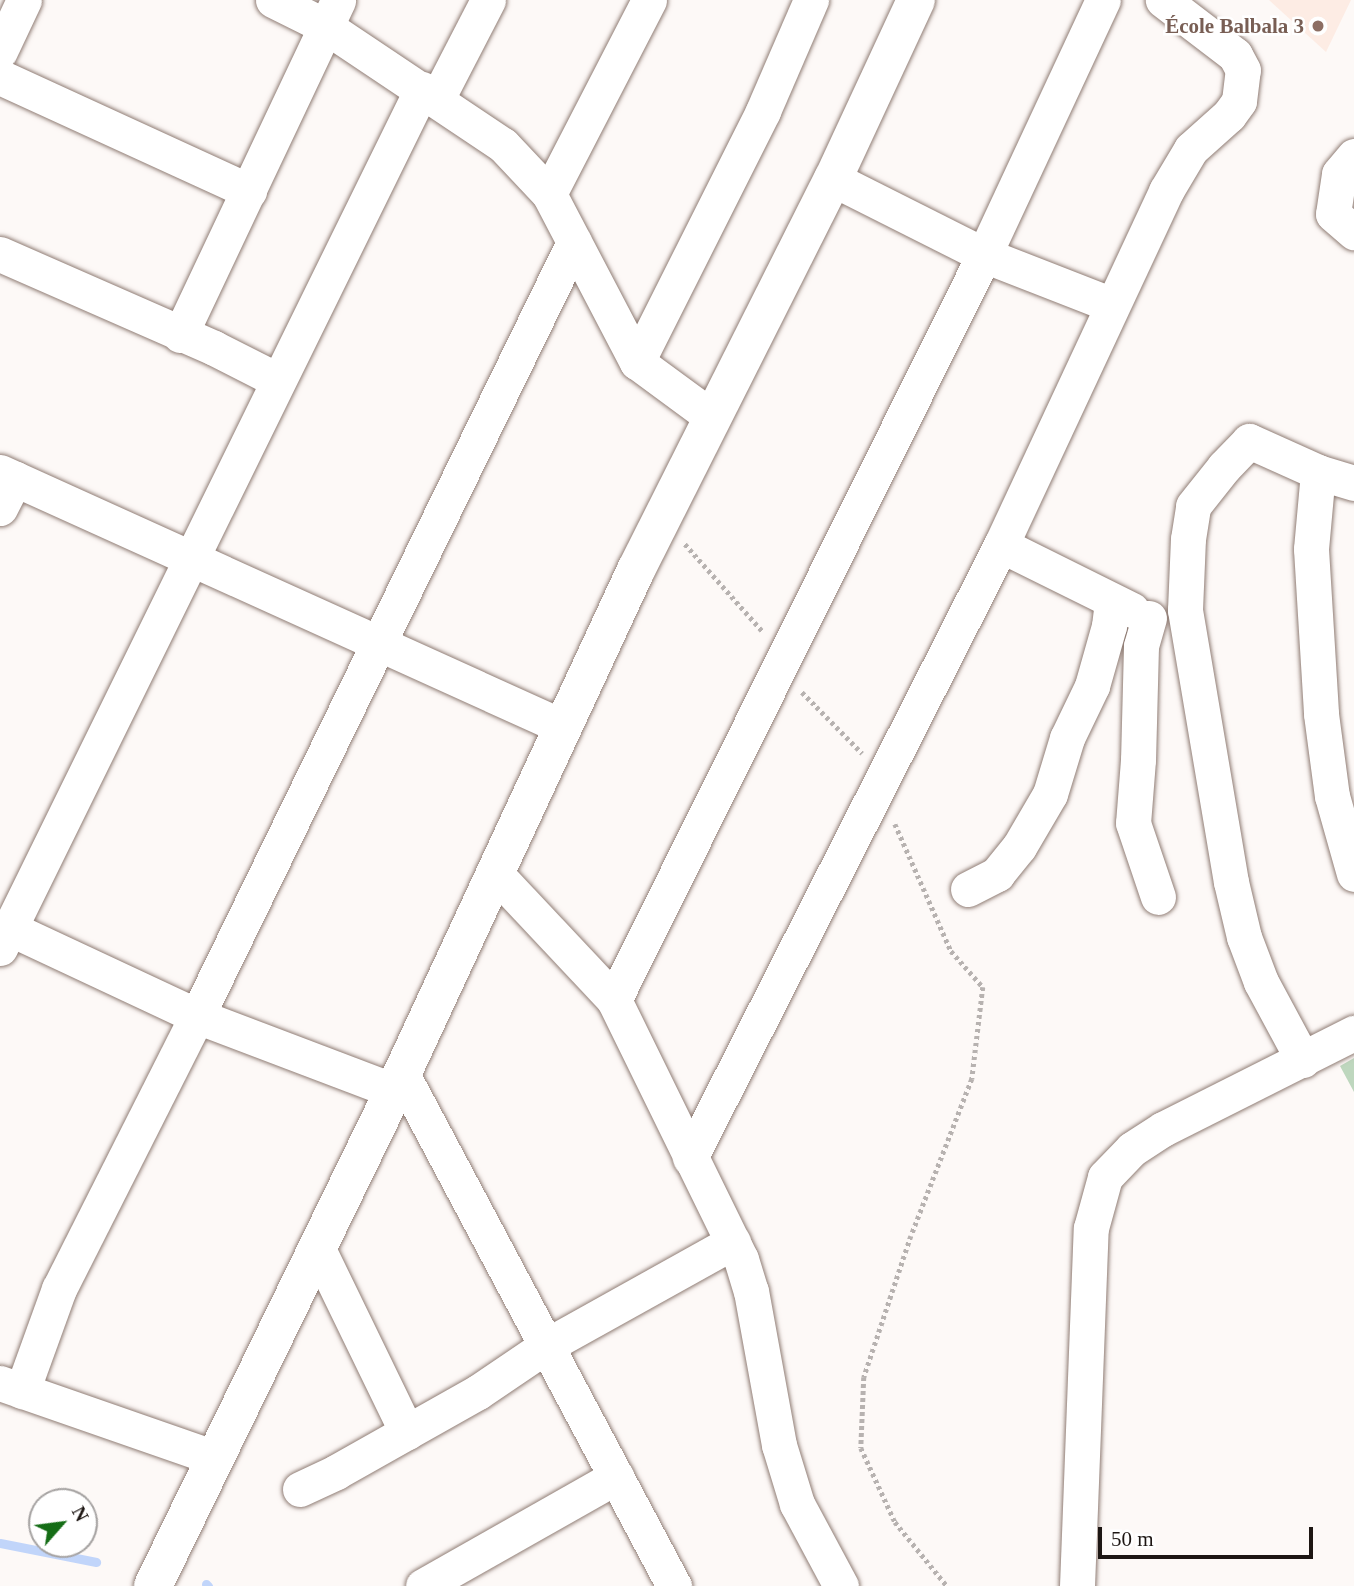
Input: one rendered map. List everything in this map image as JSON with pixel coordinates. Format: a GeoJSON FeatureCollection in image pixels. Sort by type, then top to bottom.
{"type":"FeatureCollection","features":[{"type":"Feature","properties":{"kind":"street"},"geometry":{"type":"LineString","coordinates":[[0,51],[23,0]]}},
{"type":"Feature","properties":{"kind":"street"},"geometry":{"type":"LineString","coordinates":[[273,0],[332,13],[429,94],[503,145],[549,194],[637,362],[712,417]]}},
{"type":"Feature","properties":{"kind":"street"},"geometry":{"type":"LineString","coordinates":[[488,0],[429,94],[277,380],[5,938],[197,1016],[398,1083],[547,1346],[674,1586]]}},
{"type":"Feature","properties":{"kind":"street"},"geometry":{"type":"LineString","coordinates":[[549,194],[649,0]]}},
{"type":"Feature","properties":{"kind":"street"},"geometry":{"type":"LineString","coordinates":[[637,362],[762,111],[811,0]]}},
{"type":"Feature","properties":{"kind":"street"},"geometry":{"type":"LineString","coordinates":[[153,1586],[213,1457],[398,1083],[561,726],[657,527],[833,179],[916,0]]}},
{"type":"Feature","properties":{"kind":"street"},"geometry":{"type":"LineString","coordinates":[[614,1000],[782,656],[984,255],[1103,0]]}},
{"type":"Feature","properties":{"kind":"street"},"geometry":{"type":"LineString","coordinates":[[690,1158],[1001,545],[1112,305],[1181,164],[1203,136],[1229,115],[1242,94],[1244,70],[1235,55],[1163,0]]}},
{"type":"Feature","properties":{"kind":"street"},"geometry":{"type":"LineString","coordinates":[[180,335],[332,13]]}},
{"type":"Feature","properties":{"kind":"street"},"geometry":{"type":"LineString","coordinates":[[0,77],[249,191]]}},
{"type":"Feature","properties":{"kind":"street"},"geometry":{"type":"LineString","coordinates":[[1354,156],[1339,174],[1333,214],[1354,232]]}},
{"type":"Feature","properties":{"kind":"street"},"geometry":{"type":"LineString","coordinates":[[833,179],[984,255],[1112,305]]}},
{"type":"Feature","properties":{"kind":"street"},"geometry":{"type":"LineString","coordinates":[[213,1457],[11,1387],[197,1016],[574,242]]}},
{"type":"Feature","properties":{"kind":"street"},"geometry":{"type":"LineString","coordinates":[[0,254],[277,380]]}},
{"type":"Feature","properties":{"kind":"street"},"geometry":{"type":"LineString","coordinates":[[1303,1060],[1261,982],[1244,937],[1231,882],[1192,634],[1185,610],[1188,539],[1194,506],[1249,441],[1318,472],[1354,483]]}},
{"type":"Feature","properties":{"kind":"street"},"geometry":{"type":"LineString","coordinates":[[1318,472],[1311,549],[1321,713],[1332,796],[1354,874]]}},
{"type":"Feature","properties":{"kind":"street"},"geometry":{"type":"LineString","coordinates":[[5,486],[190,559],[561,726]]}},
{"type":"Feature","properties":{"kind":"street"},"geometry":{"type":"LineString","coordinates":[[1001,545],[1149,618],[1185,610]]}},
{"type":"Feature","properties":{"kind":"street"},"geometry":{"type":"LineString","coordinates":[[968,889],[997,874],[1018,847],[1050,793],[1067,738],[1091,686],[1109,626],[1112,602]]}},
{"type":"Feature","properties":{"kind":"street"},"geometry":{"type":"LineString","coordinates":[[1149,618],[1140,646],[1138,760],[1133,823],[1158,897]]}},
{"type":"Feature","properties":{"kind":"street"},"geometry":{"type":"LineString","coordinates":[[494,872],[614,1000],[733,1242],[751,1292],[771,1405],[797,1504],[841,1586]]}},
{"type":"Feature","properties":{"kind":"street"},"geometry":{"type":"LineString","coordinates":[[1077,1586],[1091,1228],[1105,1177],[1132,1149],[1163,1129],[1354,1033]]}},
{"type":"Feature","properties":{"kind":"street"},"geometry":{"type":"LineString","coordinates":[[300,1489],[478,1392],[547,1346],[733,1242]]}},
{"type":"Feature","properties":{"kind":"street"},"geometry":{"type":"LineString","coordinates":[[317,1247],[407,1432]]}},
{"type":"Feature","properties":{"kind":"street"},"geometry":{"type":"LineString","coordinates":[[423,1586],[616,1477]]}},
{"type":"Feature","properties":{"kind":"path"},"geometry":{"type":"LineString","coordinates":[[657,527],[681,540],[694,553],[782,656],[804,695],[861,752],[951,951],[983,987],[972,1079],[911,1236],[864,1377],[861,1448],[895,1522],[947,1586]]}},
{"type":"Feature","properties":{"kind":"shaded area","name":"École Balbala 3"},"geometry":{"type":"Polygon","coordinates":[[[1269,0],[1351,0],[1326,52],[1269,0]]]}},
{"type":"Feature","properties":{"kind":"green space"},"geometry":{"type":"Polygon","coordinates":[[[1354,1058],[1354,1092],[1340,1066],[1354,1058]]]}},
{"type":"Feature","properties":{"kind":"waterway"},"geometry":{"type":"LineString","coordinates":[[0,1543],[96,1562]]}},
{"type":"Feature","properties":{"kind":"place","name":"École Balbala 3"},"geometry":{"type":"Point","coordinates":[1318,26]}}]}
